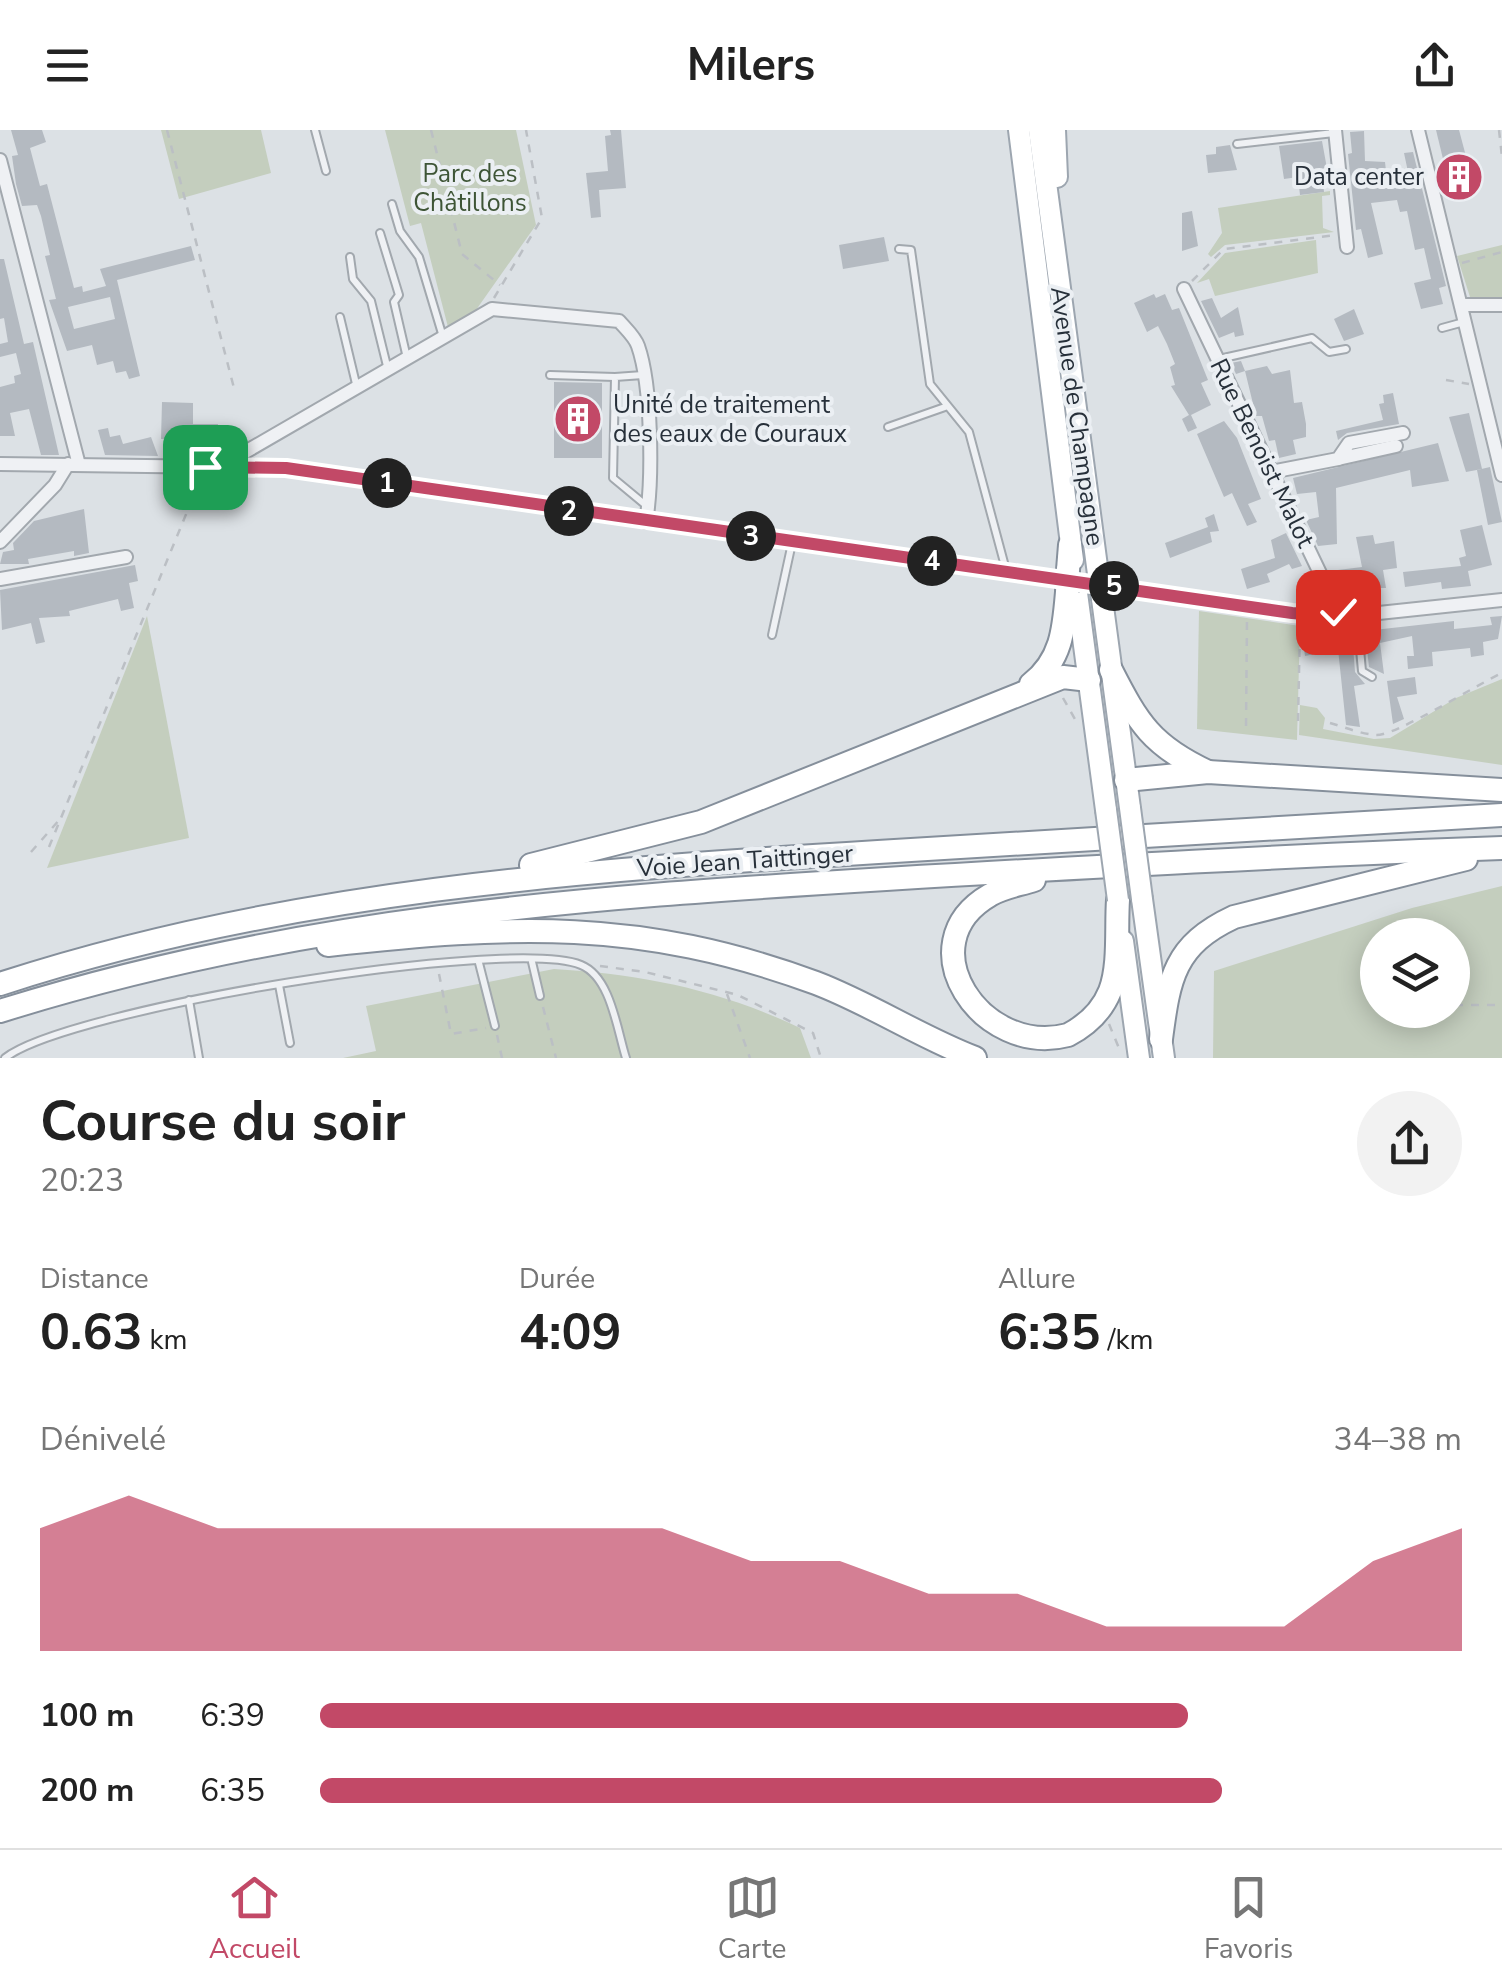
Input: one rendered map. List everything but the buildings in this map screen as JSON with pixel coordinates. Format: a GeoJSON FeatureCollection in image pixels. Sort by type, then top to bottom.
{"type":"FeatureCollection","features":[{"type":"Feature","properties":{"kind":"highway"},"geometry":{"type":"LineString","coordinates":[[1012,698],[1046,672],[1056,656],[1064,634],[1072,581],[1070,545]]}},
{"type":"Feature","properties":{"kind":"highway"},"geometry":{"type":"LineString","coordinates":[[424,889],[701,822],[1063,678],[1088,680]]}},
{"type":"Feature","properties":{"kind":"highway"},"geometry":{"type":"LineString","coordinates":[[1113,681],[1136,719],[1157,743],[1208,772]]}},
{"type":"Feature","properties":{"kind":"highway"},"geometry":{"type":"LineString","coordinates":[[1126,780],[1208,772],[1502,790]]}},
{"type":"Feature","properties":{"kind":"highway","name":"Voie Jean Taittinger"},"geometry":{"type":"LineString","coordinates":[[0,984],[179,933],[308,906],[424,889],[660,865],[1502,815]]}},
{"type":"Feature","properties":{"kind":"highway"},"geometry":{"type":"LineString","coordinates":[[1163,1048],[1175,967],[1208,929],[1234,917],[1502,849]]}},
{"type":"Feature","properties":{"kind":"highway","name":"Voie Jean Taittinger"},"geometry":{"type":"LineString","coordinates":[[0,1011],[186,960],[318,932],[534,903],[1074,868],[1502,849]]}},
{"type":"Feature","properties":{"kind":"highway"},"geometry":{"type":"LineString","coordinates":[[1074,868],[989,895],[960,928],[952,954],[955,982],[967,1010],[988,1030],[1032,1046],[1062,1039],[1089,1022],[1113,979],[1118,900]]}},
{"type":"Feature","properties":{"kind":"highway"},"geometry":{"type":"LineString","coordinates":[[186,960],[456,932],[615,932],[711,949],[819,984],[975,1058]]}},
{"type":"Feature","properties":{"kind":"main road","name":"Avenue de Champagne"},"geometry":{"type":"LineString","coordinates":[[1016,130],[1070,545]]}},
{"type":"Feature","properties":{"kind":"main road","name":"Avenue de Champagne"},"geometry":{"type":"LineString","coordinates":[[1039,130],[1163,1048]]}},
{"type":"Feature","properties":{"kind":"main road"},"geometry":{"type":"LineString","coordinates":[[1055,130],[1059,208],[1080,384],[1078,423]]}},
{"type":"Feature","properties":{"kind":"main road"},"geometry":{"type":"LineString","coordinates":[[1072,581],[1118,900],[1133,1056],[1163,1048]]}},
{"type":"Feature","properties":{"kind":"main road"},"geometry":{"type":"LineString","coordinates":[[1088,680],[1113,681]]}},
{"type":"Feature","properties":{"kind":"main road"},"geometry":{"type":"LineString","coordinates":[[1102,783],[1126,780]]}},
{"type":"Feature","properties":{"kind":"street"},"geometry":{"type":"LineString","coordinates":[[1418,130],[1502,474]]}},
{"type":"Feature","properties":{"kind":"street"},"geometry":{"type":"LineString","coordinates":[[1336,131],[1346,248]]}},
{"type":"Feature","properties":{"kind":"street"},"geometry":{"type":"LineString","coordinates":[[0,160],[73,464]]}},
{"type":"Feature","properties":{"kind":"street","name":"Rue Benoist Malot"},"geometry":{"type":"LineString","coordinates":[[1184,289],[1340,617]]}},
{"type":"Feature","properties":{"kind":"street"},"geometry":{"type":"LineString","coordinates":[[1461,306],[1502,305]]}},
{"type":"Feature","properties":{"kind":"street"},"geometry":{"type":"LineString","coordinates":[[212,467],[357,390],[492,309],[619,321],[638,344],[643,375],[647,515]]}},
{"type":"Feature","properties":{"kind":"street"},"geometry":{"type":"LineString","coordinates":[[1271,472],[1338,458],[1349,443],[1399,439]]}},
{"type":"Feature","properties":{"kind":"street"},"geometry":{"type":"LineString","coordinates":[[0,464],[286,468],[647,515],[792,542],[1301,614],[1340,617],[1502,600]]}},
{"type":"Feature","properties":{"kind":"street"},"geometry":{"type":"LineString","coordinates":[[0,542],[73,464]]}},
{"type":"Feature","properties":{"kind":"street"},"geometry":{"type":"LineString","coordinates":[[0,579],[126,557]]}},
{"type":"Feature","properties":{"kind":"lane"},"geometry":{"type":"LineString","coordinates":[[315,130],[326,171]]}},
{"type":"Feature","properties":{"kind":"lane"},"geometry":{"type":"LineString","coordinates":[[1237,144],[1336,131]]}},
{"type":"Feature","properties":{"kind":"lane"},"geometry":{"type":"LineString","coordinates":[[392,204],[400,231],[419,257],[444,338]]}},
{"type":"Feature","properties":{"kind":"lane"},"geometry":{"type":"LineString","coordinates":[[380,233],[396,278],[399,295],[394,302],[407,360]]}},
{"type":"Feature","properties":{"kind":"lane"},"geometry":{"type":"LineString","coordinates":[[899,249],[911,250],[930,384],[969,432],[1006,572]]}},
{"type":"Feature","properties":{"kind":"lane"},"geometry":{"type":"LineString","coordinates":[[350,256],[353,279],[371,300],[388,371]]}},
{"type":"Feature","properties":{"kind":"lane"},"geometry":{"type":"LineString","coordinates":[[340,318],[357,390]]}},
{"type":"Feature","properties":{"kind":"lane"},"geometry":{"type":"LineString","coordinates":[[1442,328],[1465,322]]}},
{"type":"Feature","properties":{"kind":"lane"},"geometry":{"type":"LineString","coordinates":[[1217,359],[1312,338],[1329,352],[1346,349]]}},
{"type":"Feature","properties":{"kind":"lane"},"geometry":{"type":"LineString","coordinates":[[550,374],[643,375]]}},
{"type":"Feature","properties":{"kind":"lane"},"geometry":{"type":"LineString","coordinates":[[615,377],[613,478],[647,515]]}},
{"type":"Feature","properties":{"kind":"lane"},"geometry":{"type":"LineString","coordinates":[[888,427],[945,407]]}},
{"type":"Feature","properties":{"kind":"lane"},"geometry":{"type":"LineString","coordinates":[[772,636],[792,542]]}},
{"type":"Feature","properties":{"kind":"lane"},"geometry":{"type":"LineString","coordinates":[[1357,615],[1362,671],[1372,677]]}},
{"type":"Feature","properties":{"kind":"lane"},"geometry":{"type":"LineString","coordinates":[[532,962],[540,996]]}},
{"type":"Feature","properties":{"kind":"lane"},"geometry":{"type":"LineString","coordinates":[[5,1058],[114,1015],[188,1000],[438,965],[532,962],[579,964],[597,974],[626,1058]]}},
{"type":"Feature","properties":{"kind":"lane"},"geometry":{"type":"LineString","coordinates":[[478,963],[495,1026]]}},
{"type":"Feature","properties":{"kind":"lane"},"geometry":{"type":"LineString","coordinates":[[279,985],[290,1043]]}},
{"type":"Feature","properties":{"kind":"lane"},"geometry":{"type":"LineString","coordinates":[[188,1000],[199,1058]]}},
{"type":"Feature","properties":{"kind":"path"},"geometry":{"type":"LineString","coordinates":[[166,130],[235,392]]}},
{"type":"Feature","properties":{"kind":"path"},"geometry":{"type":"LineString","coordinates":[[431,130],[462,254],[501,286]]}},
{"type":"Feature","properties":{"kind":"path"},"geometry":{"type":"LineString","coordinates":[[492,309],[501,286],[542,218],[526,130]]}},
{"type":"Feature","properties":{"kind":"path"},"geometry":{"type":"LineString","coordinates":[[1500,130],[1502,158]]}},
{"type":"Feature","properties":{"kind":"path"},"geometry":{"type":"LineString","coordinates":[[1184,289],[1224,249],[1330,236]]}},
{"type":"Feature","properties":{"kind":"path"},"geometry":{"type":"LineString","coordinates":[[1451,266],[1502,252]]}},
{"type":"Feature","properties":{"kind":"path"},"geometry":{"type":"LineString","coordinates":[[1446,380],[1480,385]]}},
{"type":"Feature","properties":{"kind":"path"},"geometry":{"type":"LineString","coordinates":[[49,847],[212,467]]}},
{"type":"Feature","properties":{"kind":"path"},"geometry":{"type":"LineString","coordinates":[[1246,726],[1247,606]]}},
{"type":"Feature","properties":{"kind":"path"},"geometry":{"type":"LineString","coordinates":[[1298,721],[1301,614]]}},
{"type":"Feature","properties":{"kind":"path"},"geometry":{"type":"LineString","coordinates":[[1330,723],[1376,735],[1400,731],[1449,698],[1502,673]]}},
{"type":"Feature","properties":{"kind":"path"},"geometry":{"type":"LineString","coordinates":[[31,852],[61,818]]}},
{"type":"Feature","properties":{"kind":"path"},"geometry":{"type":"LineString","coordinates":[[579,964],[645,972],[727,992],[813,1033],[821,1058]]}},
{"type":"Feature","properties":{"kind":"path"},"geometry":{"type":"LineString","coordinates":[[438,965],[451,1034],[495,1026],[502,1058]]}},
{"type":"Feature","properties":{"kind":"path"},"geometry":{"type":"LineString","coordinates":[[727,992],[750,1058]]}},
{"type":"Feature","properties":{"kind":"path"},"geometry":{"type":"LineString","coordinates":[[540,996],[556,1058]]}},
{"type":"Feature","properties":{"kind":"path"},"geometry":{"type":"LineString","coordinates":[[1470,1005],[1502,1005]]}},
{"type":"Feature","properties":{"kind":"green space"},"geometry":{"type":"Polygon","coordinates":[[[161,130],[261,130],[271,173],[179,199],[161,130]]]}},
{"type":"Feature","properties":{"kind":"green space","name":"Parc des Châtillons"},"geometry":{"type":"Polygon","coordinates":[[[385,130],[516,130],[536,225],[476,310],[448,327],[421,223],[410,226],[385,130]]]}},
{"type":"Feature","properties":{"kind":"green space"},"geometry":{"type":"Polygon","coordinates":[[[1330,191],[1330,195],[1322,196],[1323,228],[1334,232],[1225,245],[1211,257],[1208,254],[1222,233],[1218,208],[1330,191]]]}},
{"type":"Feature","properties":{"kind":"green space"},"geometry":{"type":"Polygon","coordinates":[[[1316,240],[1318,273],[1215,296],[1209,279],[1197,283],[1225,253],[1316,240]]]}},
{"type":"Feature","properties":{"kind":"green space"},"geometry":{"type":"Polygon","coordinates":[[[1502,245],[1502,297],[1470,297],[1457,256],[1502,245]]]}},
{"type":"Feature","properties":{"kind":"green space"},"geometry":{"type":"Polygon","coordinates":[[[1199,611],[1300,626],[1297,740],[1197,729],[1199,611]]]}},
{"type":"Feature","properties":{"kind":"green space"},"geometry":{"type":"Polygon","coordinates":[[[147,616],[189,838],[47,868],[147,616]]]}},
{"type":"Feature","properties":{"kind":"green space"},"geometry":{"type":"Polygon","coordinates":[[[1502,679],[1502,765],[1299,735],[1300,705],[1317,708],[1325,718],[1323,729],[1374,739],[1390,738],[1456,698],[1502,679]]]}},
{"type":"Feature","properties":{"kind":"green space"},"geometry":{"type":"Polygon","coordinates":[[[1502,886],[1502,1058],[1213,1058],[1214,971],[1360,925],[1360,1028],[1470,1028],[1470,918],[1381,918],[1502,886]]]}},
{"type":"Feature","properties":{"kind":"green space"},"geometry":{"type":"Polygon","coordinates":[[[554,969],[649,980],[740,1003],[800,1028],[811,1058],[343,1058],[376,1051],[366,1006],[554,969]]]}},
{"type":"Feature","properties":{"kind":"place","name":"Data center"},"geometry":{"type":"Point","coordinates":[1459,177]}},
{"type":"Feature","properties":{"kind":"place","name":"Unité de traitement des eaux de Couraux"},"geometry":{"type":"Point","coordinates":[578,419]}},
{"type":"Feature","properties":{"kind":"route"},"geometry":{"type":"LineString","coordinates":[[205,467],[286,468],[1292,613],[1340,617],[1338,612]]}}]}
